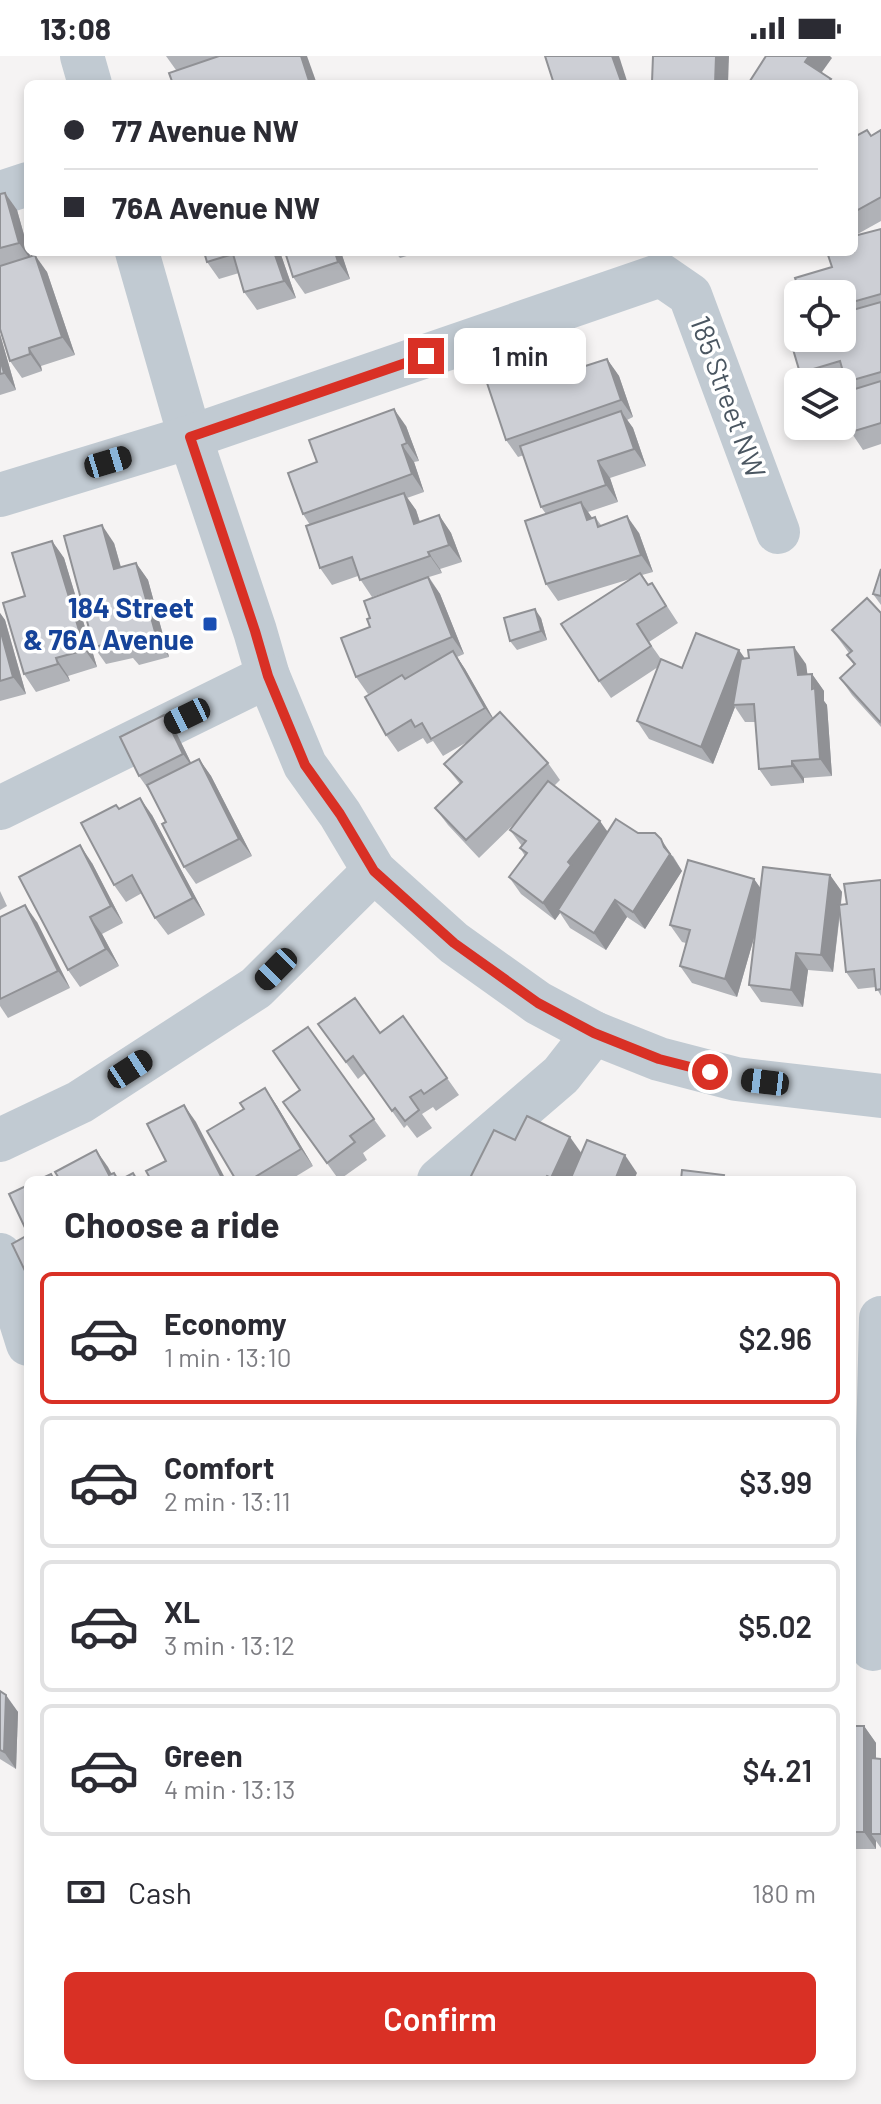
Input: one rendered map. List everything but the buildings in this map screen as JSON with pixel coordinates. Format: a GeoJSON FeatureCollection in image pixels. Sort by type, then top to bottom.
{"type":"FeatureCollection","features":[{"type":"Feature","properties":{"kind":"street"},"geometry":{"type":"LineString","coordinates":[[82,56],[89,80]]}},
{"type":"Feature","properties":{"kind":"street"},"geometry":{"type":"LineString","coordinates":[[0,193],[24,185]]}},
{"type":"Feature","properties":{"kind":"street"},"geometry":{"type":"LineString","coordinates":[[138,256],[190,437],[268,676],[305,765],[340,814],[374,871],[454,943],[538,1003],[594,1033],[659,1059],[736,1079],[881,1096]]}},
{"type":"Feature","properties":{"kind":"street","name":"185 Street NW"},"geometry":{"type":"LineString","coordinates":[[190,437],[661,275],[690,295],[778,532]]}},
{"type":"Feature","properties":{"kind":"street"},"geometry":{"type":"LineString","coordinates":[[0,495],[190,437]]}},
{"type":"Feature","properties":{"kind":"street"},"geometry":{"type":"LineString","coordinates":[[0,808],[268,676]]}},
{"type":"Feature","properties":{"kind":"street"},"geometry":{"type":"LineString","coordinates":[[0,1140],[80,1102],[256,988],[374,871]]}},
{"type":"Feature","properties":{"kind":"street"},"geometry":{"type":"LineString","coordinates":[[444,1176],[561,1075],[594,1033]]}},
{"type":"Feature","properties":{"kind":"street"},"geometry":{"type":"LineString","coordinates":[[0,1255],[24,1331]]}},
{"type":"Feature","properties":{"kind":"street"},"geometry":{"type":"LineString","coordinates":[[869,1649],[881,1318]]}},
{"type":"Feature","properties":{"kind":"place","name":"184 Street & 76A Avenue"},"geometry":{"type":"Point","coordinates":[210,624]}},
{"type":"Feature","properties":{"kind":"route"},"geometry":{"type":"LineString","coordinates":[[426,356],[190,437],[268,676],[305,765],[340,814],[374,871],[454,943],[538,1003],[594,1033],[659,1059],[710,1072]]}}]}
